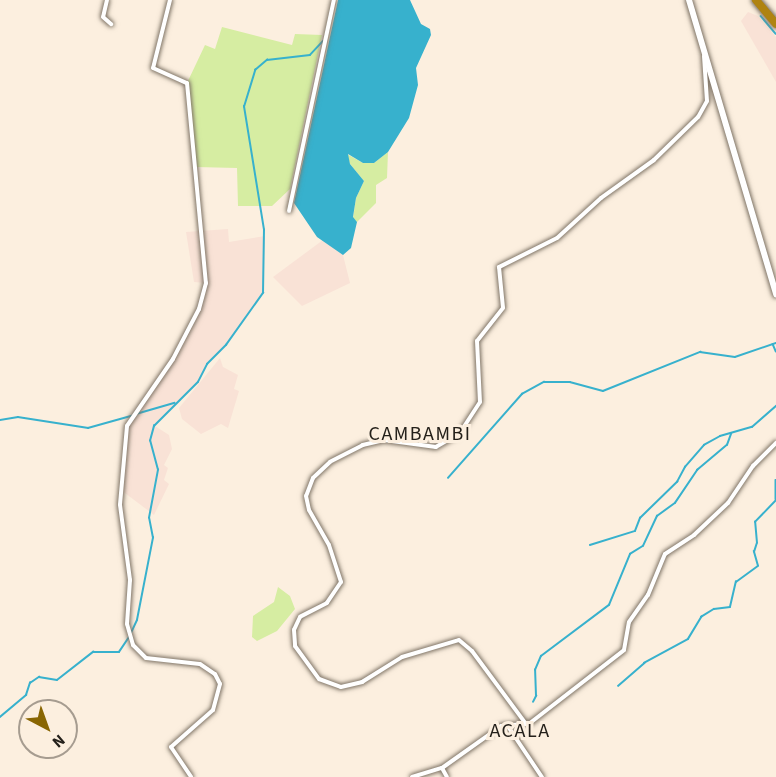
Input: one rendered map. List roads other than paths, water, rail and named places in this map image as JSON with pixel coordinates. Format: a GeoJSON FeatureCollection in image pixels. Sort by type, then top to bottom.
{"type":"FeatureCollection","features":[{"type":"Feature","properties":{"kind":"highway"},"geometry":{"type":"LineString","coordinates":[[756,0],[776,24]]}},
{"type":"Feature","properties":{"kind":"street"},"geometry":{"type":"LineString","coordinates":[[107,0],[104,17],[111,24]]}},
{"type":"Feature","properties":{"kind":"street"},"geometry":{"type":"LineString","coordinates":[[170,0],[154,70],[187,83],[206,283],[199,309],[173,359],[127,426],[120,506],[130,580],[127,624],[133,645],[146,658],[200,664],[214,674],[220,684],[213,710],[171,747],[191,777]]}},
{"type":"Feature","properties":{"kind":"street"},"geometry":{"type":"LineString","coordinates":[[289,211],[334,0]]}},
{"type":"Feature","properties":{"kind":"street"},"geometry":{"type":"LineString","coordinates":[[689,0],[776,294]]}},
{"type":"Feature","properties":{"kind":"street"},"geometry":{"type":"LineString","coordinates":[[526,724],[472,651],[459,640],[402,657],[352,686],[332,687],[319,679],[295,646],[294,630],[300,617],[327,603],[340,582],[334,557],[309,510],[306,496],[321,469],[363,445],[390,441],[436,447],[460,433],[480,402],[477,341],[503,308],[500,267],[557,238],[601,198],[654,160],[698,117],[707,101],[705,56]]}},
{"type":"Feature","properties":{"kind":"street"},"geometry":{"type":"LineString","coordinates":[[412,777],[442,768],[507,725],[526,724],[624,650],[629,622],[648,595],[665,554],[694,535],[728,503],[753,466],[776,443]]}},
{"type":"Feature","properties":{"kind":"street"},"geometry":{"type":"LineString","coordinates":[[507,725],[542,777]]}},
{"type":"Feature","properties":{"kind":"street"},"geometry":{"type":"LineString","coordinates":[[442,768],[447,777]]}},
{"type":"Feature","properties":{"kind":"water"},"geometry":{"type":"Polygon","coordinates":[[[338,0],[410,0],[421,24],[430,29],[431,35],[416,68],[418,85],[409,118],[388,152],[374,163],[363,163],[348,154],[350,164],[364,181],[356,198],[353,217],[357,222],[351,248],[343,255],[317,237],[294,203],[338,0]]]}},
{"type":"Feature","properties":{"kind":"waterway"},"geometry":{"type":"LineString","coordinates":[[761,16],[776,34]]}},
{"type":"Feature","properties":{"kind":"waterway"},"geometry":{"type":"LineString","coordinates":[[131,633],[137,620],[153,538],[149,518],[158,470],[150,441],[154,426],[198,382],[207,364],[226,345],[263,293],[264,230],[244,107],[255,70],[267,60],[310,55],[323,41]]}},
{"type":"Feature","properties":{"kind":"waterway"},"geometry":{"type":"LineString","coordinates":[[448,478],[522,394],[544,382],[570,382],[603,391],[700,352],[735,357],[776,343]]}},
{"type":"Feature","properties":{"kind":"waterway"},"geometry":{"type":"LineString","coordinates":[[773,344],[776,351]]}},
{"type":"Feature","properties":{"kind":"waterway"},"geometry":{"type":"LineString","coordinates":[[136,414],[174,403]]}},
{"type":"Feature","properties":{"kind":"waterway"},"geometry":{"type":"LineString","coordinates":[[590,545],[635,531],[640,518],[677,482],[685,467],[704,445],[720,436],[752,427],[776,406]]}},
{"type":"Feature","properties":{"kind":"waterway"},"geometry":{"type":"LineString","coordinates":[[0,420],[18,417],[88,428],[131,416]]}},
{"type":"Feature","properties":{"kind":"waterway"},"geometry":{"type":"LineString","coordinates":[[533,702],[536,696],[535,670],[541,656],[609,605],[630,554],[643,546],[657,516],[675,503],[697,470],[727,445],[731,434]]}},
{"type":"Feature","properties":{"kind":"waterway"},"geometry":{"type":"LineString","coordinates":[[776,480],[776,499]]}},
{"type":"Feature","properties":{"kind":"waterway"},"geometry":{"type":"LineString","coordinates":[[618,686],[644,663],[688,639],[701,617],[714,609],[730,607],[736,582],[758,566],[754,552],[757,543],[755,522],[776,500]]}},
{"type":"Feature","properties":{"kind":"waterway"},"geometry":{"type":"LineString","coordinates":[[0,717],[26,695],[30,683],[39,677],[57,680],[93,652],[119,652],[129,637]]}},
{"type":"Feature","properties":{"kind":"district","name":"CAMBAMBI"},"geometry":{"type":"Point","coordinates":[420,434]}},
{"type":"Feature","properties":{"kind":"district","name":"ACALA"},"geometry":{"type":"Point","coordinates":[520,731]}}]}
